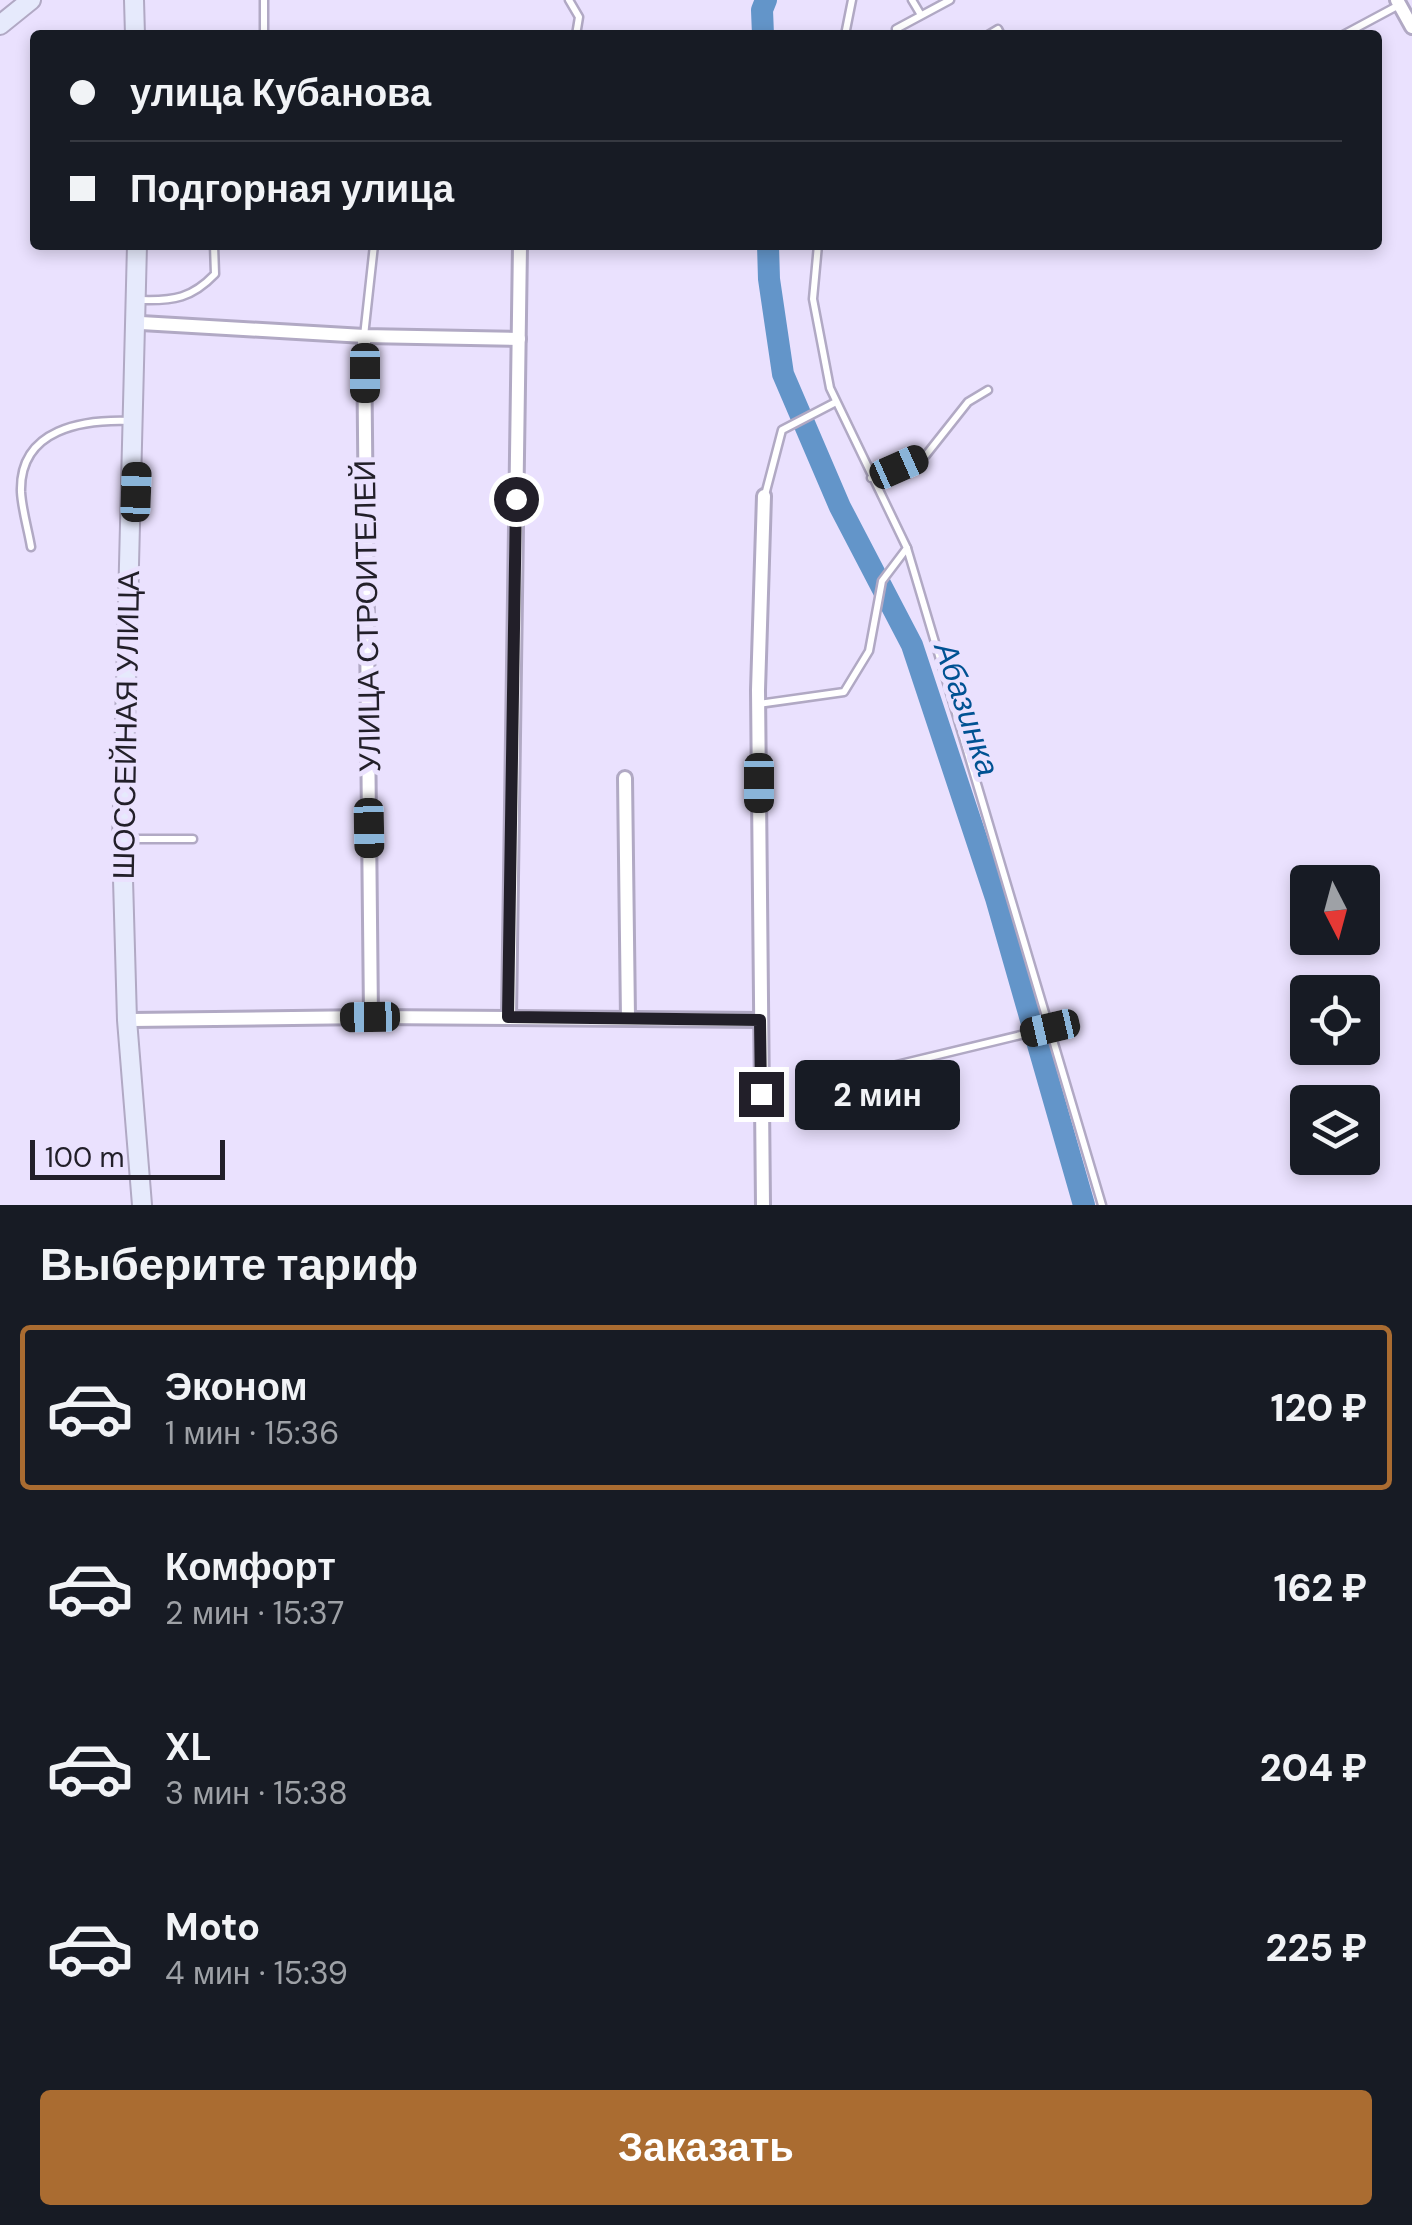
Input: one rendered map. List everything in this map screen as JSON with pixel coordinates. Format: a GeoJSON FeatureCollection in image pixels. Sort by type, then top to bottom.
{"type":"FeatureCollection","features":[{"type":"Feature","properties":{"kind":"main road"},"geometry":{"type":"LineString","coordinates":[[0,25],[32,0]]}},
{"type":"Feature","properties":{"kind":"main road"},"geometry":{"type":"LineString","coordinates":[[137,0],[137,30]]}},
{"type":"Feature","properties":{"kind":"main road","name":"ШОССЕЙНАЯ УЛИЦА"},"geometry":{"type":"LineString","coordinates":[[140,250],[122,844],[126,1003],[144,1205]]}},
{"type":"Feature","properties":{"kind":"main road","name":"ШОССЕЙНАЯ УЛИЦА"},"geometry":{"type":"LineString","coordinates":[[140,250],[127,839],[132,1020],[144,1205]]}},
{"type":"Feature","properties":{"kind":"street"},"geometry":{"type":"LineString","coordinates":[[1399,2],[1412,27]]}},
{"type":"Feature","properties":{"kind":"street"},"geometry":{"type":"LineString","coordinates":[[508,1017],[520,250]]}},
{"type":"Feature","properties":{"kind":"street"},"geometry":{"type":"LineString","coordinates":[[139,323],[364,336],[519,339]]}},
{"type":"Feature","properties":{"kind":"street","name":"УЛИЦА СТРОИТЕЛЕЙ"},"geometry":{"type":"LineString","coordinates":[[364,336],[370,1017]]}},
{"type":"Feature","properties":{"kind":"street"},"geometry":{"type":"LineString","coordinates":[[763,1205],[759,704],[764,496]]}},
{"type":"Feature","properties":{"kind":"street"},"geometry":{"type":"LineString","coordinates":[[625,778],[628,1018]]}},
{"type":"Feature","properties":{"kind":"street"},"geometry":{"type":"LineString","coordinates":[[132,1020],[760,1020]]}},
{"type":"Feature","properties":{"kind":"lane"},"geometry":{"type":"LineString","coordinates":[[264,0],[264,30]]}},
{"type":"Feature","properties":{"kind":"lane"},"geometry":{"type":"LineString","coordinates":[[569,0],[580,16],[577,30]]}},
{"type":"Feature","properties":{"kind":"lane"},"geometry":{"type":"LineString","coordinates":[[846,30],[852,0]]}},
{"type":"Feature","properties":{"kind":"lane"},"geometry":{"type":"LineString","coordinates":[[912,0],[921,15]]}},
{"type":"Feature","properties":{"kind":"lane"},"geometry":{"type":"LineString","coordinates":[[896,30],[950,0]]}},
{"type":"Feature","properties":{"kind":"lane"},"geometry":{"type":"LineString","coordinates":[[1351,30],[1399,2]]}},
{"type":"Feature","properties":{"kind":"lane"},"geometry":{"type":"LineString","coordinates":[[141,300],[166,300],[198,292],[214,274],[214,250]]}},
{"type":"Feature","properties":{"kind":"lane"},"geometry":{"type":"LineString","coordinates":[[364,336],[373,250]]}},
{"type":"Feature","properties":{"kind":"lane"},"geometry":{"type":"LineString","coordinates":[[818,250],[813,299],[830,388],[907,548],[1102,1205]]}},
{"type":"Feature","properties":{"kind":"lane"},"geometry":{"type":"LineString","coordinates":[[871,478],[926,455],[968,402],[988,390]]}},
{"type":"Feature","properties":{"kind":"lane"},"geometry":{"type":"LineString","coordinates":[[764,496],[782,430],[836,402]]}},
{"type":"Feature","properties":{"kind":"lane"},"geometry":{"type":"LineString","coordinates":[[31,546],[21,490],[24,468],[36,446],[81,422],[134,421]]}},
{"type":"Feature","properties":{"kind":"lane"},"geometry":{"type":"LineString","coordinates":[[759,704],[844,692],[868,651],[882,581],[907,548]]}},
{"type":"Feature","properties":{"kind":"lane"},"geometry":{"type":"LineString","coordinates":[[127,839],[193,839]]}},
{"type":"Feature","properties":{"kind":"lane"},"geometry":{"type":"LineString","coordinates":[[884,1068],[1050,1028]]}},
{"type":"Feature","properties":{"kind":"waterway","name":"Абазинка"},"geometry":{"type":"LineString","coordinates":[[763,30],[766,0]]}},
{"type":"Feature","properties":{"kind":"waterway","name":"Абазинка"},"geometry":{"type":"LineString","coordinates":[[768,250],[783,374],[840,507],[912,645],[996,898],[1084,1205]]}},
{"type":"Feature","properties":{"kind":"route"},"geometry":{"type":"LineString","coordinates":[[516,499],[508,1017],[760,1020],[761,1094]]}}]}
